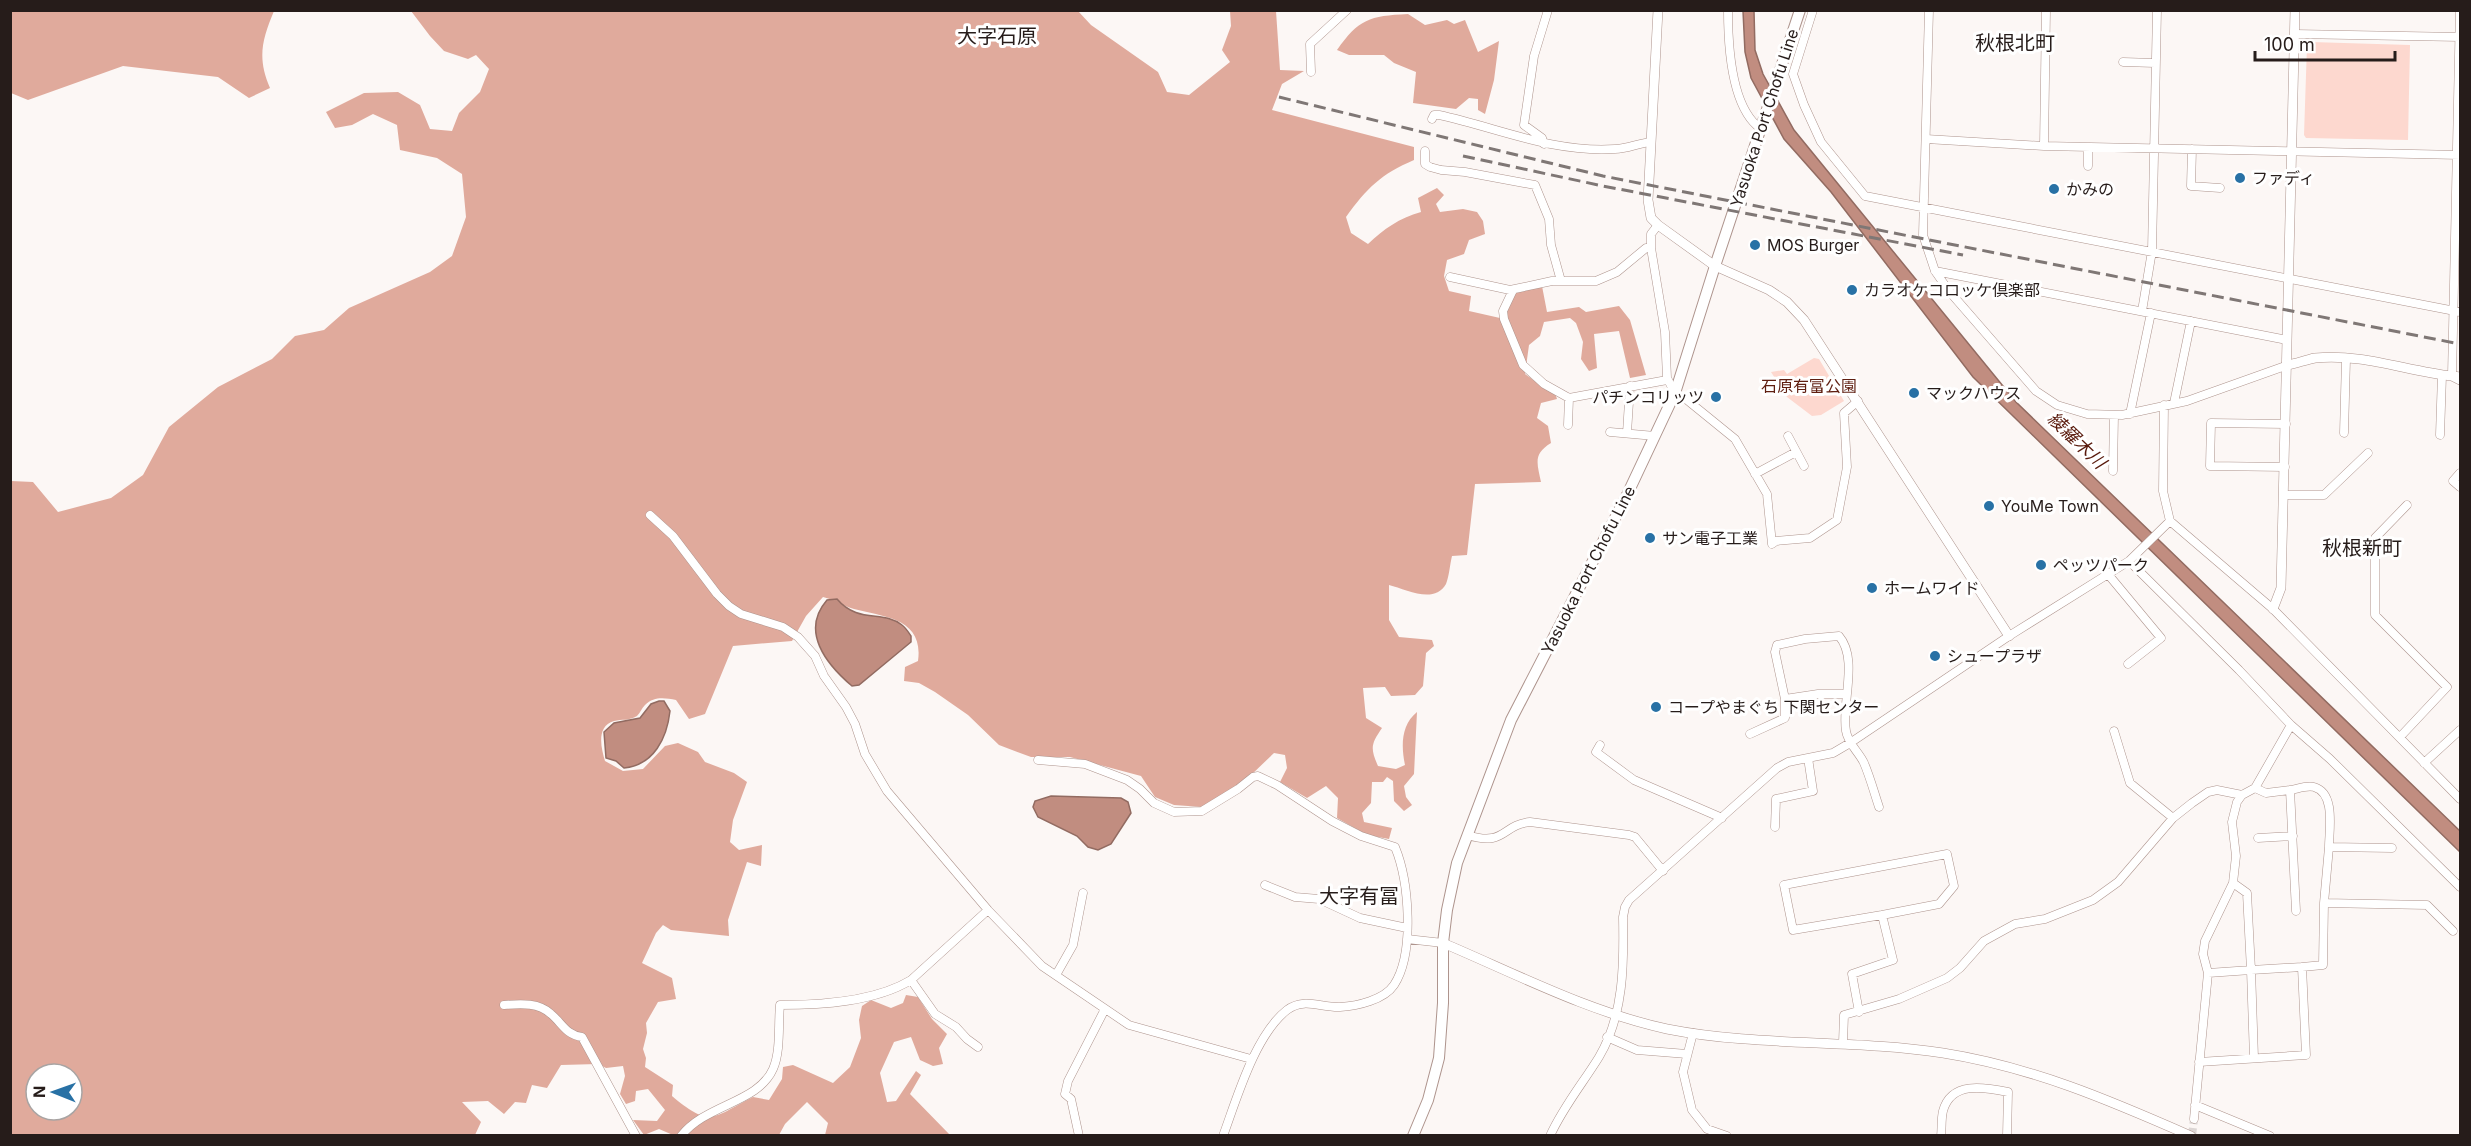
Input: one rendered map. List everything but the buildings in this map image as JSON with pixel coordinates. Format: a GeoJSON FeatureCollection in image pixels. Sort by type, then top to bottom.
{"type":"FeatureCollection","features":[{"type":"Feature","properties":{"kind":"main road","name":"Yasuoka Port Chofu Line"},"geometry":{"type":"LineString","coordinates":[[1413,1136],[1428,1100],[1439,1058],[1443,943],[1447,910],[1454,875],[1467,835],[1511,720],[1675,393],[1714,266],[1800,10]]}},
{"type":"Feature","properties":{"kind":"street"},"geometry":{"type":"LineString","coordinates":[[1311,72],[1310,44],[1347,10]]}},
{"type":"Feature","properties":{"kind":"street"},"geometry":{"type":"LineString","coordinates":[[1544,144],[1542,138],[1524,125],[1534,56],[1548,10]]}},
{"type":"Feature","properties":{"kind":"street"},"geometry":{"type":"LineString","coordinates":[[1658,10],[1649,209],[1652,218],[1658,225],[1714,266],[1751,281],[1786,302],[1804,320],[2009,636]]}},
{"type":"Feature","properties":{"kind":"street"},"geometry":{"type":"LineString","coordinates":[[1728,10],[1729,46],[1740,98],[1746,115],[1762,127]]}},
{"type":"Feature","properties":{"kind":"street"},"geometry":{"type":"LineString","coordinates":[[1813,10],[1793,74],[1821,142],[1865,195],[2457,312]]}},
{"type":"Feature","properties":{"kind":"street"},"geometry":{"type":"LineString","coordinates":[[1929,10],[1923,235],[1935,271],[1949,291],[2036,391],[2057,405],[2087,414],[2114,415],[2130,414],[2174,403],[2315,358],[2382,362],[2454,377]]}},
{"type":"Feature","properties":{"kind":"street"},"geometry":{"type":"LineString","coordinates":[[2044,146],[2046,10]]}},
{"type":"Feature","properties":{"kind":"street"},"geometry":{"type":"LineString","coordinates":[[2130,414],[2147,312],[2152,251],[2157,10]]}},
{"type":"Feature","properties":{"kind":"street"},"geometry":{"type":"LineString","coordinates":[[2273,609],[2281,588],[2295,10]]}},
{"type":"Feature","properties":{"kind":"street"},"geometry":{"type":"LineString","coordinates":[[2440,435],[2454,377],[2457,312],[2460,10]]}},
{"type":"Feature","properties":{"kind":"street"},"geometry":{"type":"LineString","coordinates":[[2295,34],[2460,37]]}},
{"type":"Feature","properties":{"kind":"street"},"geometry":{"type":"LineString","coordinates":[[2122,62],[2156,63]]}},
{"type":"Feature","properties":{"kind":"street"},"geometry":{"type":"LineString","coordinates":[[1432,119],[1434,115],[1439,115],[1544,144],[1617,150],[1651,142]]}},
{"type":"Feature","properties":{"kind":"street"},"geometry":{"type":"LineString","coordinates":[[1926,139],[2044,146],[2459,155]]}},
{"type":"Feature","properties":{"kind":"street"},"geometry":{"type":"LineString","coordinates":[[2088,147],[2088,166]]}},
{"type":"Feature","properties":{"kind":"street"},"geometry":{"type":"LineString","coordinates":[[2192,149],[2191,186],[2220,188]]}},
{"type":"Feature","properties":{"kind":"street"},"geometry":{"type":"LineString","coordinates":[[1425,151],[1425,164],[1430,167],[1535,185],[1549,219],[1551,245],[1561,281]]}},
{"type":"Feature","properties":{"kind":"street"},"geometry":{"type":"LineString","coordinates":[[1658,225],[1651,234],[1651,248],[1665,333],[1667,380],[1675,393],[1735,439],[1767,494],[1772,544],[1776,541],[1810,538],[1837,520],[1847,467],[1844,413],[1858,401]]}},
{"type":"Feature","properties":{"kind":"street"},"geometry":{"type":"LineString","coordinates":[[1450,277],[1513,290],[1561,281],[1579,282],[1607,278],[1646,248],[1651,248]]}},
{"type":"Feature","properties":{"kind":"street"},"geometry":{"type":"LineString","coordinates":[[1935,271],[2287,340]]}},
{"type":"Feature","properties":{"kind":"street"},"geometry":{"type":"LineString","coordinates":[[1513,290],[1503,311],[1520,359],[1544,384],[1569,398],[1667,380]]}},
{"type":"Feature","properties":{"kind":"street"},"geometry":{"type":"LineString","coordinates":[[2174,403],[2191,321]]}},
{"type":"Feature","properties":{"kind":"street"},"geometry":{"type":"LineString","coordinates":[[2344,433],[2346,359]]}},
{"type":"Feature","properties":{"kind":"street"},"geometry":{"type":"LineString","coordinates":[[1627,433],[1630,386]]}},
{"type":"Feature","properties":{"kind":"street"},"geometry":{"type":"LineString","coordinates":[[1569,398],[1569,426]]}},
{"type":"Feature","properties":{"kind":"street"},"geometry":{"type":"LineString","coordinates":[[2164,405],[2163,491],[2170,521],[2273,609],[2460,799]]}},
{"type":"Feature","properties":{"kind":"street"},"geometry":{"type":"LineString","coordinates":[[2113,471],[2114,415]]}},
{"type":"Feature","properties":{"kind":"street"},"geometry":{"type":"LineString","coordinates":[[2285,467],[2210,466],[2211,423],[2286,424]]}},
{"type":"Feature","properties":{"kind":"street"},"geometry":{"type":"LineString","coordinates":[[1610,432],[1655,436]]}},
{"type":"Feature","properties":{"kind":"street"},"geometry":{"type":"LineString","coordinates":[[1788,436],[1804,466]]}},
{"type":"Feature","properties":{"kind":"street"},"geometry":{"type":"LineString","coordinates":[[1755,474],[1796,452]]}},
{"type":"Feature","properties":{"kind":"street"},"geometry":{"type":"LineString","coordinates":[[2284,495],[2324,495],[2368,453]]}},
{"type":"Feature","properties":{"kind":"street"},"geometry":{"type":"LineString","coordinates":[[2460,473],[2453,480],[2460,487]]}},
{"type":"Feature","properties":{"kind":"street"},"geometry":{"type":"LineString","coordinates":[[2400,737],[2447,687],[2374,615],[2375,538],[2407,505]]}},
{"type":"Feature","properties":{"kind":"street"},"geometry":{"type":"LineString","coordinates":[[650,515],[673,537],[729,606],[741,614],[783,627],[798,637],[815,656],[824,676],[846,707],[855,724],[865,754],[887,790],[988,910],[1042,966],[1129,1025],[1251,1059]]}},
{"type":"Feature","properties":{"kind":"street"},"geometry":{"type":"LineString","coordinates":[[1550,1136],[1600,1055],[1615,1015],[1622,985],[1625,907],[1629,900],[1777,768],[1788,762],[1833,753],[1850,743],[2009,636],[2131,559],[2170,521]]}},
{"type":"Feature","properties":{"kind":"street"},"geometry":{"type":"LineString","coordinates":[[2131,559],[2290,725],[2330,759],[2460,887]]}},
{"type":"Feature","properties":{"kind":"street"},"geometry":{"type":"LineString","coordinates":[[2107,573],[2161,638],[2128,664]]}},
{"type":"Feature","properties":{"kind":"street"},"geometry":{"type":"LineString","coordinates":[[1750,734],[1785,718],[1785,699],[1775,652],[1778,645],[1805,639],[1839,636],[1847,660],[1849,682],[1846,694],[1846,732],[1850,743],[1864,761],[1869,790],[1879,807]]}},
{"type":"Feature","properties":{"kind":"street"},"geometry":{"type":"LineString","coordinates":[[1785,699],[1818,694],[1846,694]]}},
{"type":"Feature","properties":{"kind":"street"},"geometry":{"type":"LineString","coordinates":[[2194,1119],[2208,973],[2203,954],[2205,941],[2233,883],[2236,856],[2232,822],[2237,802],[2242,795],[2254,788],[2290,725]]}},
{"type":"Feature","properties":{"kind":"street"},"geometry":{"type":"LineString","coordinates":[[2424,763],[2460,730]]}},
{"type":"Feature","properties":{"kind":"street"},"geometry":{"type":"LineString","coordinates":[[2114,731],[2130,783],[2173,818]]}},
{"type":"Feature","properties":{"kind":"street"},"geometry":{"type":"LineString","coordinates":[[1600,745],[1596,752],[1634,780],[1722,818]]}},
{"type":"Feature","properties":{"kind":"street"},"geometry":{"type":"LineString","coordinates":[[1775,827],[1776,799],[1813,790],[1808,758]]}},
{"type":"Feature","properties":{"kind":"street"},"geometry":{"type":"LineString","coordinates":[[1038,760],[1085,764],[1127,780],[1154,803],[1174,812],[1202,811],[1253,777],[1258,776],[1276,784],[1351,831],[1369,840],[1395,847],[1407,891],[1407,939],[1400,972],[1394,986],[1383,995],[1363,1003],[1340,1007],[1309,1003],[1288,1010],[1278,1019],[1251,1059],[1223,1136]]}},
{"type":"Feature","properties":{"kind":"street"},"geometry":{"type":"LineString","coordinates":[[2208,973],[2323,965],[2324,903],[2329,847],[2328,803],[2321,790],[2312,786],[2266,793],[2254,788]]}},
{"type":"Feature","properties":{"kind":"street"},"geometry":{"type":"LineString","coordinates":[[1843,1043],[1844,1015],[1899,999],[1947,978],[1960,968],[1984,941],[2015,924],[2045,919],[2093,900],[2118,882],[2173,818],[2208,792],[2217,790],[2242,795]]}},
{"type":"Feature","properties":{"kind":"street"},"geometry":{"type":"LineString","coordinates":[[2290,790],[2296,911]]}},
{"type":"Feature","properties":{"kind":"street"},"geometry":{"type":"LineString","coordinates":[[1467,835],[1482,840],[1494,839],[1530,822],[1629,835],[1635,837],[1663,871]]}},
{"type":"Feature","properties":{"kind":"street"},"geometry":{"type":"LineString","coordinates":[[2258,838],[2292,836]]}},
{"type":"Feature","properties":{"kind":"street"},"geometry":{"type":"LineString","coordinates":[[2329,847],[2392,848]]}},
{"type":"Feature","properties":{"kind":"street"},"geometry":{"type":"LineString","coordinates":[[1947,854],[1954,886],[1939,904],[1882,915],[1793,930],[1785,885],[1947,854]]}},
{"type":"Feature","properties":{"kind":"street"},"geometry":{"type":"LineString","coordinates":[[2233,883],[2247,893],[2254,1058]]}},
{"type":"Feature","properties":{"kind":"street"},"geometry":{"type":"LineString","coordinates":[[1265,885],[1295,897],[1318,899],[1360,918],[1407,928]]}},
{"type":"Feature","properties":{"kind":"street"},"geometry":{"type":"LineString","coordinates":[[1056,975],[1073,945],[1083,893]]}},
{"type":"Feature","properties":{"kind":"street"},"geometry":{"type":"LineString","coordinates":[[2324,903],[2427,905],[2453,931]]}},
{"type":"Feature","properties":{"kind":"street"},"geometry":{"type":"LineString","coordinates":[[681,1136],[697,1119],[758,1090],[767,1080],[774,1068],[780,1005],[828,1004],[887,991],[911,980],[988,910]]}},
{"type":"Feature","properties":{"kind":"street"},"geometry":{"type":"LineString","coordinates":[[1859,1012],[1852,974],[1893,960],[1882,915]]}},
{"type":"Feature","properties":{"kind":"street"},"geometry":{"type":"LineString","coordinates":[[1407,939],[1443,943],[1615,1015],[1693,1033],[1843,1043],[1942,1053],[2025,1071],[2094,1094],[2191,1136]]}},
{"type":"Feature","properties":{"kind":"street"},"geometry":{"type":"LineString","coordinates":[[2199,1062],[2306,1055],[2302,967]]}},
{"type":"Feature","properties":{"kind":"street"},"geometry":{"type":"LineString","coordinates":[[911,980],[935,1014],[956,1027],[978,1047]]}},
{"type":"Feature","properties":{"kind":"street"},"geometry":{"type":"LineString","coordinates":[[504,1005],[526,1003],[541,1008],[550,1012],[567,1032],[582,1037],[636,1136]]}},
{"type":"Feature","properties":{"kind":"street"},"geometry":{"type":"LineString","coordinates":[[1079,1136],[1071,1099],[1065,1094],[1068,1081],[1105,1009]]}},
{"type":"Feature","properties":{"kind":"street"},"geometry":{"type":"LineString","coordinates":[[1693,1033],[1683,1072],[1692,1110],[1707,1129],[1727,1136]]}},
{"type":"Feature","properties":{"kind":"street"},"geometry":{"type":"LineString","coordinates":[[1607,1037],[1637,1050],[1687,1054]]}},
{"type":"Feature","properties":{"kind":"street"},"geometry":{"type":"LineString","coordinates":[[1941,1136],[1943,1111],[1951,1095],[1956,1091],[1987,1088],[2008,1092],[2007,1136]]}},
{"type":"Feature","properties":{"kind":"street"},"geometry":{"type":"LineString","coordinates":[[2195,1105],[2270,1136]]}},
{"type":"Feature","properties":{"kind":"green space"},"geometry":{"type":"Polygon","coordinates":[[[2311,42],[2410,45],[2408,140],[2306,138],[2304,135],[2307,45],[2311,42]]]}},
{"type":"Feature","properties":{"kind":"green space","name":"石原有富公園"},"geometry":{"type":"Polygon","coordinates":[[[1814,358],[1819,359],[1844,401],[1821,415],[1812,416],[1787,397],[1771,372],[1784,370],[1787,374],[1814,358]]]}},
{"type":"Feature","properties":{"kind":"shaded area"},"geometry":{"type":"Polygon","coordinates":[[[10,11],[274,11],[266,31],[262,58],[270,88],[249,98],[218,77],[123,66],[28,100],[11,93],[10,11]]]}},
{"type":"Feature","properties":{"kind":"shaded area"},"geometry":{"type":"Polygon","coordinates":[[[411,11],[1078,11],[1091,25],[1158,72],[1167,92],[1189,95],[1230,62],[1222,50],[1231,26],[1230,11],[1276,11],[1280,70],[1304,71],[1282,84],[1272,110],[1414,147],[1414,160],[1375,183],[1346,217],[1351,233],[1368,244],[1392,225],[1421,212],[1418,198],[1437,188],[1444,195],[1436,204],[1440,212],[1463,209],[1477,212],[1483,221],[1485,234],[1469,240],[1464,254],[1447,260],[1444,276],[1449,291],[1471,296],[1469,311],[1500,318],[1516,293],[1542,286],[1547,312],[1579,307],[1586,312],[1619,306],[1630,320],[1646,375],[1630,378],[1619,331],[1594,334],[1597,368],[1589,371],[1581,359],[1583,342],[1576,323],[1570,318],[1544,322],[1540,336],[1529,345],[1525,374],[1539,384],[1554,390],[1557,399],[1541,403],[1537,418],[1548,426],[1551,443],[1539,455],[1538,469],[1541,482],[1475,484],[1467,555],[1452,556],[1447,581],[1441,590],[1427,595],[1389,585],[1389,620],[1399,637],[1432,640],[1434,646],[1426,653],[1423,686],[1415,695],[1391,696],[1385,687],[1363,688],[1366,718],[1382,728],[1373,746],[1378,766],[1396,769],[1405,765],[1403,751],[1405,729],[1417,712],[1414,774],[1404,786],[1406,797],[1412,805],[1404,811],[1394,801],[1393,781],[1387,777],[1383,782],[1372,782],[1371,803],[1362,813],[1364,822],[1392,828],[1389,839],[1367,835],[1337,818],[1338,798],[1326,786],[1307,798],[1280,782],[1287,768],[1285,755],[1274,753],[1248,778],[1202,807],[1174,805],[1155,797],[1141,776],[1070,757],[1031,757],[999,745],[968,715],[935,692],[919,683],[904,681],[905,667],[918,661],[915,636],[908,628],[900,622],[854,609],[823,597],[806,616],[792,641],[733,646],[705,714],[689,719],[676,700],[660,698],[648,702],[634,718],[614,721],[604,728],[601,744],[605,761],[623,771],[643,769],[665,746],[678,743],[698,752],[705,762],[734,773],[747,782],[733,820],[730,842],[739,850],[762,845],[761,866],[747,862],[728,920],[729,936],[671,930],[663,925],[656,933],[642,963],[672,978],[676,999],[658,1002],[646,1023],[647,1033],[643,1049],[646,1058],[645,1067],[673,1085],[672,1096],[695,1113],[704,1116],[720,1114],[753,1097],[769,1100],[782,1079],[783,1067],[793,1065],[833,1083],[850,1067],[861,1038],[859,1020],[862,1006],[871,1000],[891,1008],[903,1003],[906,995],[918,997],[932,1019],[947,1034],[939,1048],[943,1064],[933,1066],[920,1060],[911,1037],[894,1042],[880,1073],[887,1102],[896,1101],[916,1071],[921,1075],[910,1094],[950,1135],[825,1135],[828,1123],[807,1102],[785,1124],[779,1135],[673,1135],[659,1129],[644,1135],[633,1120],[657,1121],[665,1110],[648,1089],[636,1091],[635,1101],[626,1104],[620,1094],[625,1076],[623,1066],[606,1068],[598,1064],[561,1065],[547,1088],[532,1085],[526,1103],[515,1102],[504,1114],[488,1101],[462,1102],[481,1122],[475,1135],[11,1136],[11,481],[33,482],[58,512],[111,498],[143,475],[169,427],[218,387],[272,359],[295,336],[324,330],[349,308],[430,272],[452,256],[466,217],[462,174],[437,158],[400,150],[397,125],[373,114],[352,125],[335,128],[326,112],[364,93],[398,92],[420,105],[430,129],[452,131],[459,113],[480,92],[489,69],[476,55],[468,59],[444,51],[411,11]]]}},
{"type":"Feature","properties":{"kind":"shaded area"},"geometry":{"type":"Polygon","coordinates":[[[1743,11],[1754,11],[1755,50],[1763,74],[1794,130],[2016,402],[2460,831],[2460,852],[1973,377],[1831,192],[1784,139],[1751,78],[1745,52],[1743,11]]]}},
{"type":"Feature","properties":{"kind":"shaded area"},"geometry":{"type":"Polygon","coordinates":[[[1408,14],[1425,25],[1447,20],[1454,24],[1465,20],[1478,52],[1499,41],[1494,80],[1485,114],[1478,110],[1478,99],[1469,98],[1456,109],[1413,103],[1416,72],[1394,63],[1384,55],[1349,55],[1337,50],[1352,32],[1366,21],[1384,16],[1408,14]]]}},
{"type":"Feature","properties":{"kind":"shaded area"},"geometry":{"type":"Polygon","coordinates":[[[837,599],[853,612],[895,621],[903,626],[911,636],[911,642],[859,685],[852,686],[833,668],[816,635],[819,612],[827,600],[837,599]]]}},
{"type":"Feature","properties":{"kind":"shaded area"},"geometry":{"type":"Polygon","coordinates":[[[664,701],[670,711],[666,731],[651,756],[634,766],[624,768],[616,761],[606,758],[604,732],[614,723],[640,718],[651,704],[664,701]]]}},
{"type":"Feature","properties":{"kind":"shaded area"},"geometry":{"type":"Polygon","coordinates":[[[1051,796],[1121,798],[1128,802],[1131,813],[1111,844],[1098,850],[1088,847],[1077,836],[1038,817],[1033,807],[1035,801],[1051,796]]]}},
{"type":"Feature","properties":{"kind":"tunnel"},"geometry":{"type":"LineString","coordinates":[[2192,1136],[2194,1119]]}},
{"type":"Feature","properties":{"kind":"railway"},"geometry":{"type":"LineString","coordinates":[[1279,97],[1603,176],[2460,344]]}},
{"type":"Feature","properties":{"kind":"railway"},"geometry":{"type":"LineString","coordinates":[[1463,156],[1603,186],[1963,255]]}},
{"type":"Feature","properties":{"kind":"place","name":"ファディ"},"geometry":{"type":"Point","coordinates":[2240,178]}},
{"type":"Feature","properties":{"kind":"place","name":"かみの"},"geometry":{"type":"Point","coordinates":[2054,189]}},
{"type":"Feature","properties":{"kind":"place","name":"MOS Burger"},"geometry":{"type":"Point","coordinates":[1755,245]}},
{"type":"Feature","properties":{"kind":"place","name":"カラオケコロッケ倶楽部"},"geometry":{"type":"Point","coordinates":[1852,290]}},
{"type":"Feature","properties":{"kind":"place","name":"マックハウス"},"geometry":{"type":"Point","coordinates":[1914,393]}},
{"type":"Feature","properties":{"kind":"place","name":"パチンコリッツ"},"geometry":{"type":"Point","coordinates":[1716,397]}},
{"type":"Feature","properties":{"kind":"place","name":"YouMe Town"},"geometry":{"type":"Point","coordinates":[1989,506]}},
{"type":"Feature","properties":{"kind":"place","name":"サン電子工業"},"geometry":{"type":"Point","coordinates":[1650,538]}},
{"type":"Feature","properties":{"kind":"place","name":"ペッツパーク"},"geometry":{"type":"Point","coordinates":[2041,565]}},
{"type":"Feature","properties":{"kind":"place","name":"ホームワイド"},"geometry":{"type":"Point","coordinates":[1872,588]}},
{"type":"Feature","properties":{"kind":"place","name":"シュープラザ"},"geometry":{"type":"Point","coordinates":[1935,656]}},
{"type":"Feature","properties":{"kind":"place","name":"コープやまぐち 下関センター"},"geometry":{"type":"Point","coordinates":[1656,707]}},
{"type":"Feature","properties":{"kind":"district","name":"大字石原"},"geometry":{"type":"Point","coordinates":[997,36]}},
{"type":"Feature","properties":{"kind":"district","name":"秋根北町"},"geometry":{"type":"Point","coordinates":[2015,43]}},
{"type":"Feature","properties":{"kind":"district","name":"秋根新町"},"geometry":{"type":"Point","coordinates":[2362,548]}},
{"type":"Feature","properties":{"kind":"district","name":"大字有冨"},"geometry":{"type":"Point","coordinates":[1359,896]}},
{"type":"Feature","properties":{"kind":"water label","name":"綾羅木川"},"geometry":{"type":"Point","coordinates":[2077,440]}}]}
